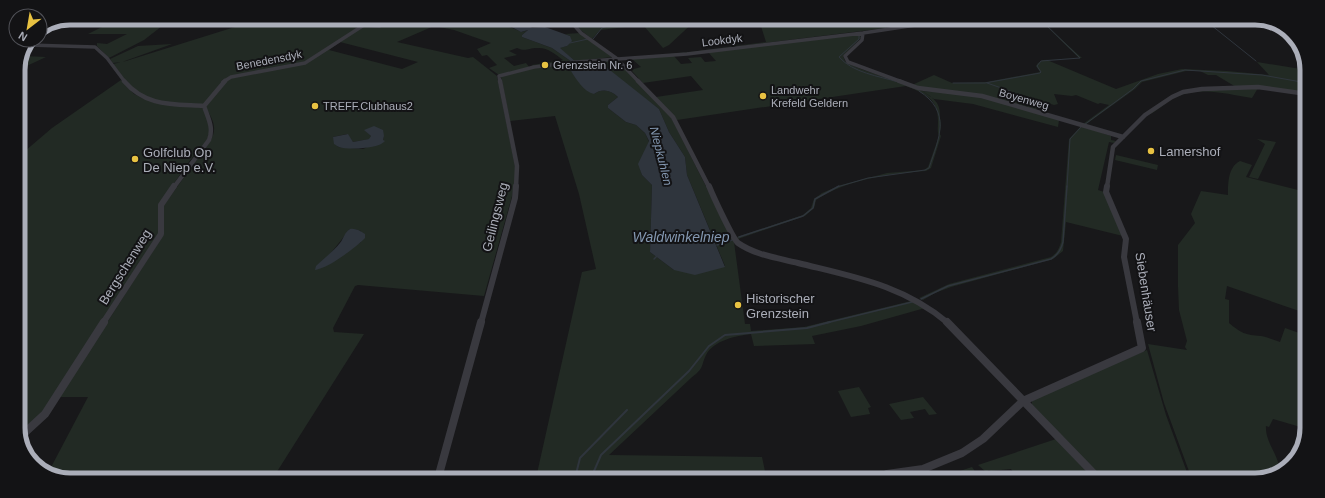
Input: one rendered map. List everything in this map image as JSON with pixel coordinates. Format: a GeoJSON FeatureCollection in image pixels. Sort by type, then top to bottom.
{"type":"FeatureCollection","features":[{"type":"Feature","properties":{"kind":"street"},"geometry":{"type":"LineString","coordinates":[[364,25],[382,25]]}},
{"type":"Feature","properties":{"kind":"street","name":"Benedensdyk"},"geometry":{"type":"LineString","coordinates":[[204,106],[225,80],[239,75],[310,61],[364,25]]}},
{"type":"Feature","properties":{"kind":"street"},"geometry":{"type":"LineString","coordinates":[[573,25],[616,58],[674,120],[737,242],[760,254],[873,282],[913,298],[931,309],[948,323],[1093,473]]}},
{"type":"Feature","properties":{"kind":"street","name":"Lookdyk"},"geometry":{"type":"LineString","coordinates":[[616,58],[687,54],[863,33],[916,25]]}},
{"type":"Feature","properties":{"kind":"street","name":"Boyenweg"},"geometry":{"type":"LineString","coordinates":[[863,33],[862,40],[845,56],[846,60],[856,66],[915,87],[982,96],[1122,137]]}},
{"type":"Feature","properties":{"kind":"street"},"geometry":{"type":"LineString","coordinates":[[48,46],[95,47],[108,59],[122,79],[136,93],[145,99],[167,103],[204,106]]}},
{"type":"Feature","properties":{"kind":"street","name":"Geilingsweg"},"geometry":{"type":"LineString","coordinates":[[439,473],[515,198],[517,181],[516,166],[498,76],[534,67],[616,58]]}},
{"type":"Feature","properties":{"kind":"street","name":"Siebenhäuser"},"geometry":{"type":"LineString","coordinates":[[1023,401],[1142,348],[1124,257],[1126,239],[1106,192],[1113,147],[1150,112],[1172,97],[1184,92],[1202,89],[1258,87],[1300,93]]}},
{"type":"Feature","properties":{"kind":"street","name":"Bergschenweg"},"geometry":{"type":"LineString","coordinates":[[25,432],[45,414],[161,234],[161,205],[209,140],[212,133],[212,128],[204,106]]}},
{"type":"Feature","properties":{"kind":"street"},"geometry":{"type":"LineString","coordinates":[[894,473],[923,469],[962,453],[983,439],[1023,401]]}},
{"type":"Feature","properties":{"kind":"shaded area"},"geometry":{"type":"Polygon","coordinates":[[[168,25],[162,26],[144,40],[109,58],[97,46],[97,43],[107,44],[127,34],[88,34],[104,26],[168,25]]]}},
{"type":"Feature","properties":{"kind":"shaded area"},"geometry":{"type":"Polygon","coordinates":[[[239,25],[505,25],[522,32],[528,30],[522,35],[522,37],[552,48],[572,62],[533,67],[532,65],[563,60],[551,51],[541,48],[525,50],[517,48],[509,51],[517,55],[504,58],[514,66],[526,63],[530,68],[499,75],[489,68],[497,65],[487,55],[482,56],[477,49],[491,43],[454,30],[434,26],[397,42],[468,58],[473,57],[497,76],[515,166],[515,181],[484,296],[358,285],[355,286],[333,328],[334,332],[364,334],[276,473],[61,472],[50,468],[88,397],[59,397],[164,234],[164,205],[211,140],[214,131],[213,123],[205,106],[166,103],[146,97],[132,87],[113,64],[239,25]],[[340,42],[329,50],[402,69],[418,62],[340,42]],[[365,130],[371,136],[370,139],[353,142],[347,134],[333,137],[338,147],[363,149],[383,140],[384,136],[365,130]],[[350,229],[318,269],[361,242],[361,231],[350,229]]]}},
{"type":"Feature","properties":{"kind":"shaded area"},"geometry":{"type":"Polygon","coordinates":[[[574,25],[643,25],[600,30],[592,39],[574,25]]]}},
{"type":"Feature","properties":{"kind":"shaded area"},"geometry":{"type":"Polygon","coordinates":[[[643,25],[691,25],[669,45],[663,48],[643,25]]]}},
{"type":"Feature","properties":{"kind":"shaded area"},"geometry":{"type":"Polygon","coordinates":[[[761,25],[888,25],[886,28],[674,54],[766,42],[761,25]]]}},
{"type":"Feature","properties":{"kind":"shaded area"},"geometry":{"type":"Polygon","coordinates":[[[1045,25],[1082,58],[1047,60],[1116,89],[1158,74],[1182,69],[1269,75],[1257,62],[1300,69],[1300,93],[1236,87],[1216,75],[1208,75],[1200,71],[1186,71],[1142,82],[1135,89],[1085,125],[1083,124],[1109,105],[1098,104],[1076,95],[1054,94],[1058,104],[1054,105],[1044,102],[1036,110],[976,94],[930,90],[912,85],[934,75],[952,83],[986,82],[1040,72],[1036,66],[1043,60],[1079,58],[1045,25]]]}},
{"type":"Feature","properties":{"kind":"shaded area"},"geometry":{"type":"Polygon","coordinates":[[[1264,26],[1270,27],[1279,32],[1273,31],[1264,26]]]}},
{"type":"Feature","properties":{"kind":"shaded area"},"geometry":{"type":"Polygon","coordinates":[[[580,33],[613,57],[575,61],[559,48],[567,46],[570,36],[565,34],[580,33]]]}},
{"type":"Feature","properties":{"kind":"shaded area"},"geometry":{"type":"Polygon","coordinates":[[[859,34],[861,38],[843,56],[845,61],[866,71],[908,85],[930,96],[937,103],[939,109],[941,129],[939,133],[941,136],[931,168],[926,171],[883,176],[855,182],[841,187],[816,200],[814,208],[805,216],[738,239],[737,237],[803,215],[811,208],[814,199],[822,193],[841,185],[887,173],[924,170],[928,167],[939,136],[936,107],[929,98],[906,86],[677,120],[656,97],[703,90],[691,76],[643,83],[632,71],[641,67],[631,58],[859,34]],[[708,52],[674,56],[681,64],[692,63],[688,58],[701,57],[705,62],[716,61],[708,52]]]}},
{"type":"Feature","properties":{"kind":"shaded area"},"geometry":{"type":"Polygon","coordinates":[[[172,44],[122,62],[113,63],[110,59],[138,46],[172,44]]]}},
{"type":"Feature","properties":{"kind":"shaded area"},"geometry":{"type":"Polygon","coordinates":[[[27,56],[46,57],[25,67],[27,56]]]}},
{"type":"Feature","properties":{"kind":"shaded area"},"geometry":{"type":"Polygon","coordinates":[[[616,59],[670,115],[734,242],[745,324],[750,324],[751,331],[804,327],[911,301],[925,308],[861,326],[812,336],[815,344],[754,346],[751,334],[720,342],[706,355],[702,367],[698,372],[609,455],[762,457],[765,473],[537,473],[582,272],[596,269],[579,194],[555,116],[510,121],[501,76],[534,68],[572,63],[575,67],[571,71],[594,94],[603,90],[609,91],[618,97],[608,105],[608,108],[626,122],[636,125],[645,133],[649,142],[639,164],[642,175],[652,185],[650,252],[674,270],[725,266],[687,175],[685,157],[669,132],[659,109],[597,63],[579,66],[576,62],[616,59]]]}},
{"type":"Feature","properties":{"kind":"shaded area"},"geometry":{"type":"Polygon","coordinates":[[[121,80],[134,94],[144,99],[202,108],[205,110],[211,128],[207,140],[188,163],[159,205],[159,234],[41,414],[25,429],[25,151],[52,128],[121,80]]]}},
{"type":"Feature","properties":{"kind":"shaded area"},"geometry":{"type":"Polygon","coordinates":[[[1244,87],[1262,88],[1281,90],[1258,88],[1252,98],[1204,91],[1185,94],[1172,99],[1148,115],[1173,98],[1182,94],[1194,91],[1244,87]]]}},
{"type":"Feature","properties":{"kind":"shaded area"},"geometry":{"type":"Polygon","coordinates":[[[922,91],[971,94],[1059,120],[1058,127],[973,104],[934,99],[922,91]]]}},
{"type":"Feature","properties":{"kind":"shaded area"},"geometry":{"type":"Polygon","coordinates":[[[1081,126],[1111,136],[1111,140],[1116,141],[1114,143],[1109,142],[1098,190],[1104,192],[1123,236],[1066,222],[1063,251],[1053,259],[951,287],[935,293],[923,300],[919,298],[949,284],[1051,257],[1055,254],[1059,249],[1061,242],[1069,139],[1081,126]]]}},
{"type":"Feature","properties":{"kind":"shaded area"},"geometry":{"type":"Polygon","coordinates":[[[1257,139],[1276,142],[1258,179],[1249,177],[1265,144],[1257,139]]]}},
{"type":"Feature","properties":{"kind":"shaded area"},"geometry":{"type":"Polygon","coordinates":[[[1116,155],[1158,165],[1157,170],[1115,160],[1116,155]]]}},
{"type":"Feature","properties":{"kind":"shaded area"},"geometry":{"type":"Polygon","coordinates":[[[1240,161],[1252,165],[1246,177],[1300,190],[1300,311],[1227,286],[1225,299],[1229,300],[1229,323],[1244,333],[1263,336],[1280,342],[1285,328],[1300,333],[1300,427],[1273,419],[1269,427],[1266,426],[1266,432],[1279,466],[1270,471],[1255,473],[1190,473],[1164,403],[1148,344],[1187,350],[1185,347],[1187,341],[1179,310],[1178,245],[1195,223],[1191,214],[1201,191],[1228,195],[1231,171],[1240,161]]]}},
{"type":"Feature","properties":{"kind":"shaded area"},"geometry":{"type":"Polygon","coordinates":[[[1147,350],[1166,415],[1187,473],[1097,473],[1032,406],[1032,399],[1147,350]]]}},
{"type":"Feature","properties":{"kind":"shaded area"},"geometry":{"type":"Polygon","coordinates":[[[859,387],[871,407],[868,408],[870,414],[851,417],[838,391],[859,387]]]}},
{"type":"Feature","properties":{"kind":"shaded area"},"geometry":{"type":"Polygon","coordinates":[[[923,397],[937,414],[929,415],[925,409],[910,412],[914,418],[901,420],[889,404],[923,397]]]}},
{"type":"Feature","properties":{"kind":"shaded area"},"geometry":{"type":"Polygon","coordinates":[[[1056,439],[1088,473],[1014,473],[1011,469],[989,470],[986,472],[978,465],[1056,439]]]}},
{"type":"Feature","properties":{"kind":"shaded area"},"geometry":{"type":"Polygon","coordinates":[[[972,467],[976,473],[954,473],[972,467]]]}},
{"type":"Feature","properties":{"kind":"shaded area"},"geometry":{"type":"Polygon","coordinates":[[[874,472],[875,473],[847,473],[874,472]]]}},
{"type":"Feature","properties":{"kind":"water"},"geometry":{"type":"Polygon","coordinates":[[[508,25],[537,25],[530,28],[545,27],[570,36],[572,41],[567,46],[560,48],[575,61],[572,62],[552,48],[522,37],[522,35],[528,30],[521,32],[508,25]]]}},
{"type":"Feature","properties":{"kind":"water","name":"Waldwinkelniep"},"geometry":{"type":"Polygon","coordinates":[[[576,62],[580,66],[601,63],[659,109],[669,132],[685,157],[687,175],[725,267],[695,275],[674,270],[650,252],[652,185],[642,175],[638,164],[649,141],[645,133],[636,125],[626,122],[608,108],[608,105],[618,97],[609,91],[603,90],[594,94],[590,93],[581,85],[571,71],[575,67],[572,63],[576,62]]]}},
{"type":"Feature","properties":{"kind":"water"},"geometry":{"type":"Polygon","coordinates":[[[374,126],[383,130],[383,140],[385,141],[382,144],[356,149],[343,148],[334,144],[333,137],[348,134],[353,142],[369,139],[371,136],[364,130],[374,126]]]}},
{"type":"Feature","properties":{"kind":"water"},"geometry":{"type":"Polygon","coordinates":[[[350,229],[356,229],[365,234],[365,238],[334,262],[315,270],[316,266],[338,246],[346,232],[350,229]]]}},
{"type":"Feature","properties":{"kind":"waterway"},"geometry":{"type":"LineString","coordinates":[[593,39],[602,28],[612,25]]}},
{"type":"Feature","properties":{"kind":"waterway"},"geometry":{"type":"LineString","coordinates":[[953,83],[985,83],[1040,73],[1041,72],[1037,66],[1041,61],[1080,58],[1046,25]]}},
{"type":"Feature","properties":{"kind":"waterway"},"geometry":{"type":"LineString","coordinates":[[1211,25],[1256,61]]}},
{"type":"Feature","properties":{"kind":"waterway"},"geometry":{"type":"LineString","coordinates":[[859,36],[859,39],[839,57],[851,67],[875,76],[898,82]]}},
{"type":"Feature","properties":{"kind":"waterway"},"geometry":{"type":"LineString","coordinates":[[570,43],[588,39]]}},
{"type":"Feature","properties":{"kind":"waterway"},"geometry":{"type":"LineString","coordinates":[[1084,125],[1133,89],[1141,81],[1185,70],[1262,75],[1300,82]]}},
{"type":"Feature","properties":{"kind":"waterway"},"geometry":{"type":"LineString","coordinates":[[987,83],[1010,91]]}},
{"type":"Feature","properties":{"kind":"waterway"},"geometry":{"type":"LineString","coordinates":[[837,187],[868,178],[925,170],[929,168],[939,136],[939,117],[936,108],[929,99],[919,91]]}},
{"type":"Feature","properties":{"kind":"waterway"},"geometry":{"type":"LineString","coordinates":[[1067,187],[1070,139],[1081,127]]}},
{"type":"Feature","properties":{"kind":"waterway"},"geometry":{"type":"LineString","coordinates":[[921,299],[948,286],[1051,259],[1056,256],[1063,242],[1067,186]]}},
{"type":"Feature","properties":{"kind":"waterway"},"geometry":{"type":"LineString","coordinates":[[739,237],[803,216],[813,208],[815,199],[837,187]]}},
{"type":"Feature","properties":{"kind":"waterway"},"geometry":{"type":"LineString","coordinates":[[717,245],[732,240]]}},
{"type":"Feature","properties":{"kind":"waterway","name":"Niepkuhlen"},"geometry":{"type":"LineString","coordinates":[[654,259],[657,256]]}},
{"type":"Feature","properties":{"kind":"waterway"},"geometry":{"type":"LineString","coordinates":[[829,322],[912,302]]}},
{"type":"Feature","properties":{"kind":"waterway"},"geometry":{"type":"LineString","coordinates":[[593,473],[601,455],[689,371],[709,346],[725,335],[807,328],[829,322]]}},
{"type":"Feature","properties":{"kind":"waterway"},"geometry":{"type":"LineString","coordinates":[[576,473],[580,458],[627,410]]}},
{"type":"Feature","properties":{"kind":"place","name":"Grenzstein Nr. 6"},"geometry":{"type":"Point","coordinates":[545,65]}},
{"type":"Feature","properties":{"kind":"place","name":"Landwehr Krefeld Geldern"},"geometry":{"type":"Point","coordinates":[763,96]}},
{"type":"Feature","properties":{"kind":"place","name":"TREFF.Clubhaus2"},"geometry":{"type":"Point","coordinates":[315,106]}},
{"type":"Feature","properties":{"kind":"place","name":"Lamershof"},"geometry":{"type":"Point","coordinates":[1151,151]}},
{"type":"Feature","properties":{"kind":"place","name":"Golfclub Op De Niep e.V."},"geometry":{"type":"Point","coordinates":[135,159]}},
{"type":"Feature","properties":{"kind":"place","name":"Historischer Grenzstein"},"geometry":{"type":"Point","coordinates":[738,305]}}]}
